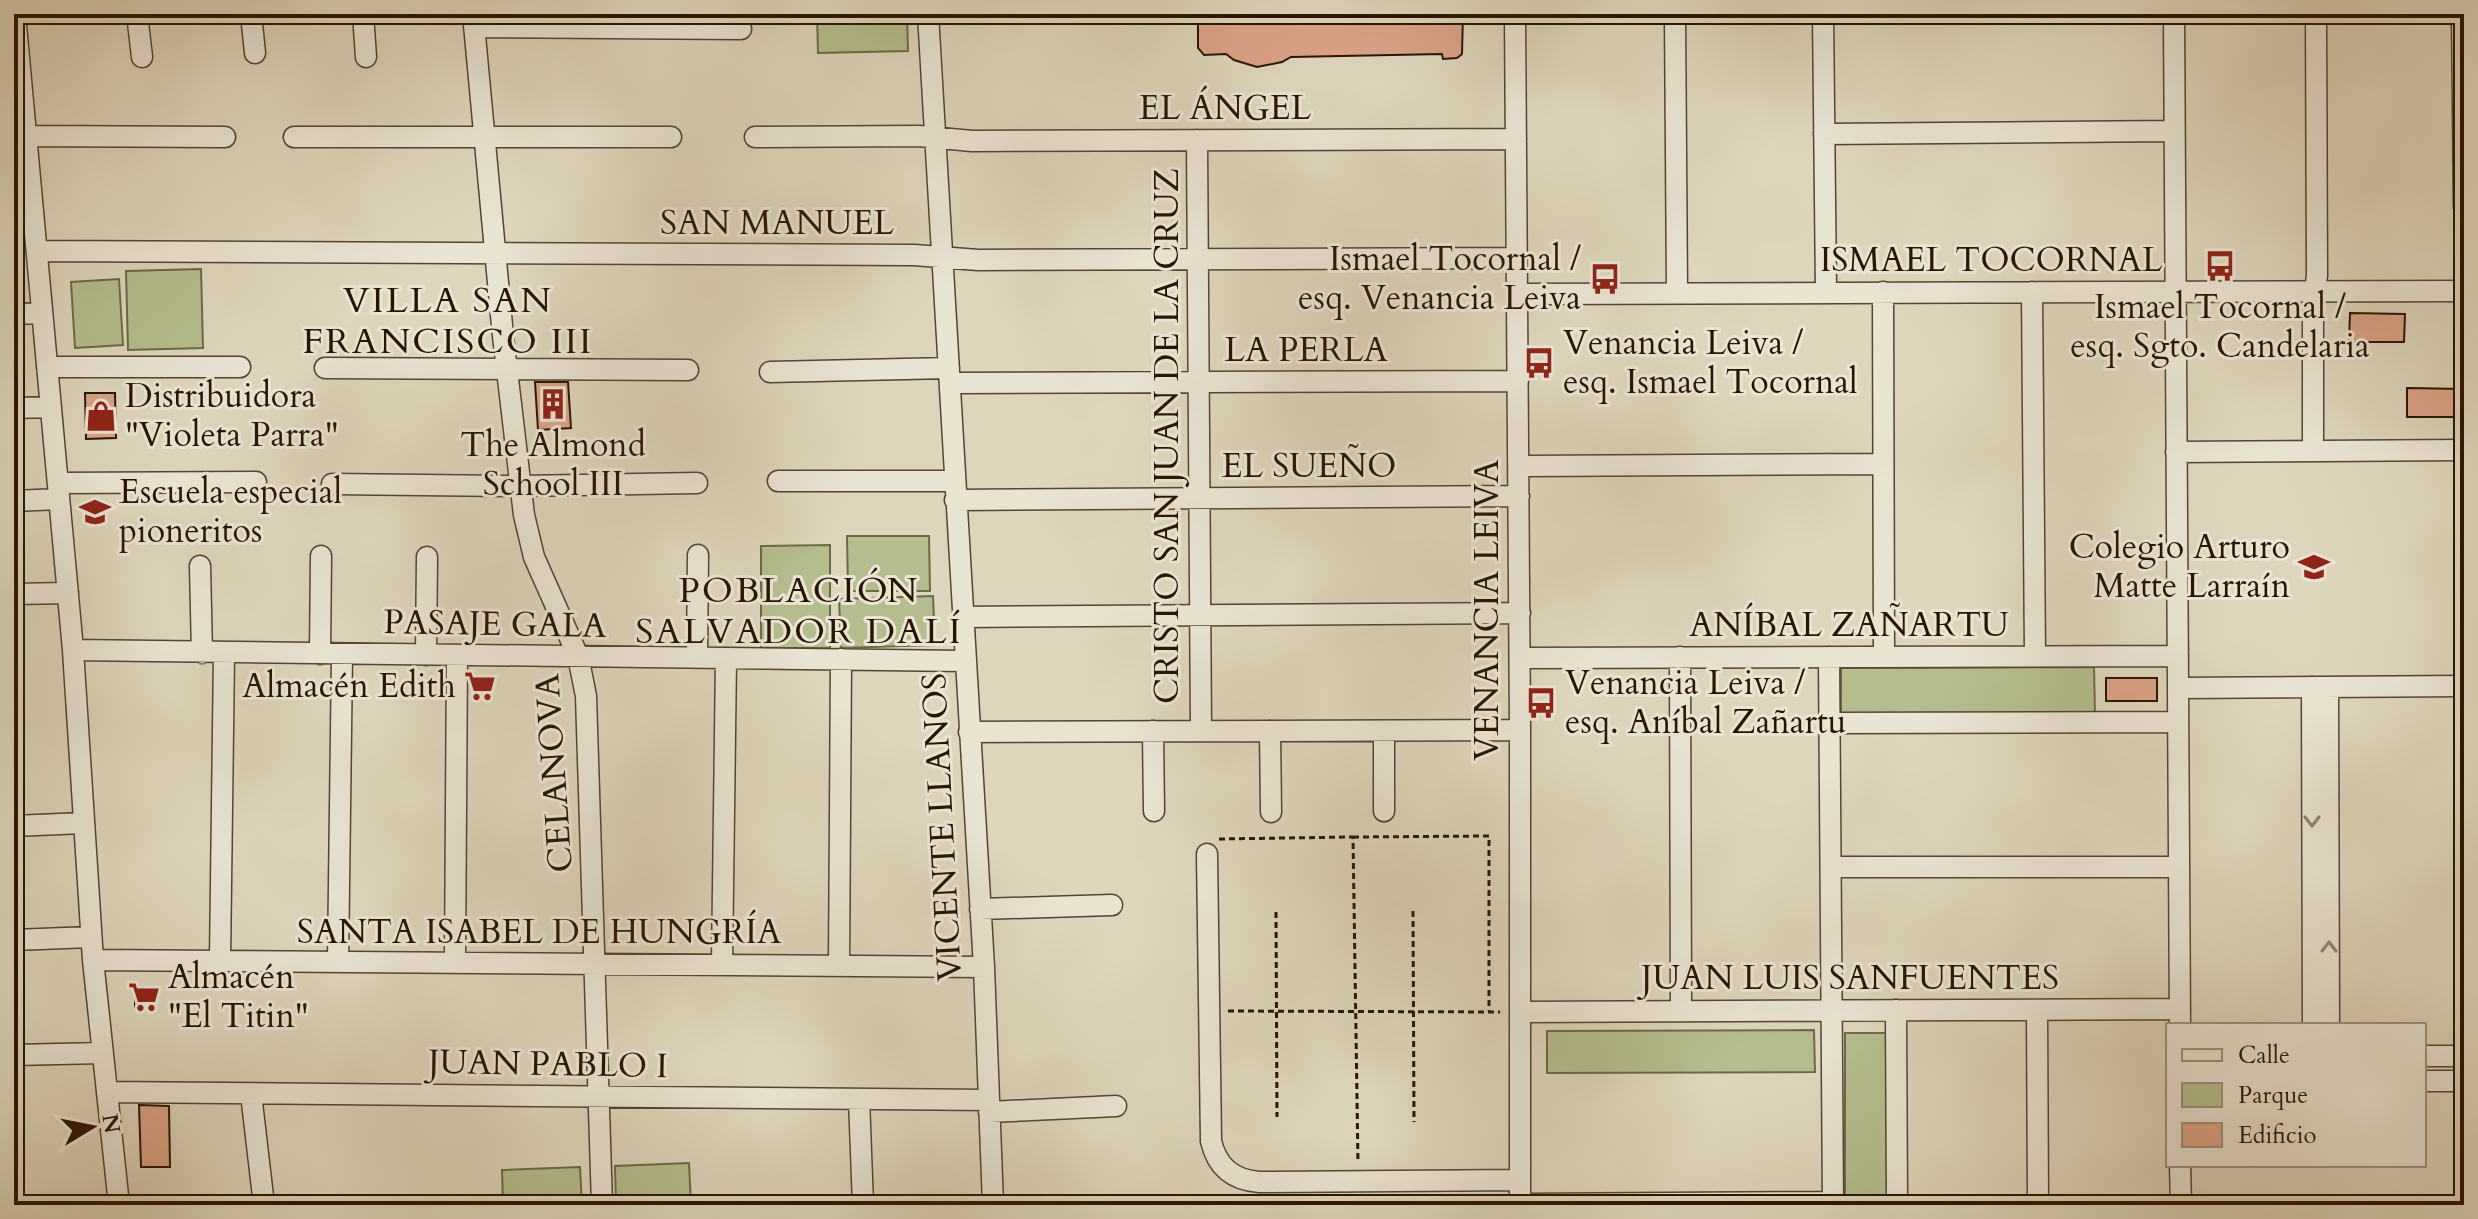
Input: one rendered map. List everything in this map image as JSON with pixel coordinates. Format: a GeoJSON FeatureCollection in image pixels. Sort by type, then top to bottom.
{"type":"FeatureCollection","features":[{"type":"Feature","properties":{"kind":"street"},"geometry":{"type":"LineString","coordinates":[[137,14],[142,57]]}},
{"type":"Feature","properties":{"kind":"street"},"geometry":{"type":"LineString","coordinates":[[251,14],[255,53]]}},
{"type":"Feature","properties":{"kind":"street"},"geometry":{"type":"LineString","coordinates":[[363,14],[366,57]]}},
{"type":"Feature","properties":{"kind":"street","name":"VICENTE LLANOS"},"geometry":{"type":"LineString","coordinates":[[928,14],[984,967],[993,1205]]}},
{"type":"Feature","properties":{"kind":"street","name":"VENANCIA LEIVA"},"geometry":{"type":"LineString","coordinates":[[1515,14],[1520,613],[1520,1205]]}},
{"type":"Feature","properties":{"kind":"street"},"geometry":{"type":"LineString","coordinates":[[1675,14],[1677,293]]}},
{"type":"Feature","properties":{"kind":"street"},"geometry":{"type":"LineString","coordinates":[[1823,14],[1826,292]]}},
{"type":"Feature","properties":{"kind":"street"},"geometry":{"type":"LineString","coordinates":[[2174,14],[2180,1017]]}},
{"type":"Feature","properties":{"kind":"street"},"geometry":{"type":"LineString","coordinates":[[2313,451],[2317,275],[2316,14]]}},
{"type":"Feature","properties":{"kind":"street"},"geometry":{"type":"LineString","coordinates":[[2462,14],[2464,207]]}},
{"type":"Feature","properties":{"kind":"street"},"geometry":{"type":"LineString","coordinates":[[15,20],[19,112],[26,136],[23,206],[37,251],[73,650],[91,937],[119,1205]]}},
{"type":"Feature","properties":{"kind":"street"},"geometry":{"type":"LineString","coordinates":[[473,20],[696,21],[741,29]]}},
{"type":"Feature","properties":{"kind":"street","name":"CELANOVA"},"geometry":{"type":"LineString","coordinates":[[473,20],[520,486],[530,544],[578,656],[586,696],[602,1205]]}},
{"type":"Feature","properties":{"kind":"street"},"geometry":{"type":"LineString","coordinates":[[1824,134],[2174,131]]}},
{"type":"Feature","properties":{"kind":"street"},"geometry":{"type":"LineString","coordinates":[[26,136],[225,137]]}},
{"type":"Feature","properties":{"kind":"street"},"geometry":{"type":"LineString","coordinates":[[294,137],[671,137]]}},
{"type":"Feature","properties":{"kind":"street","name":"EL ÁNGEL"},"geometry":{"type":"LineString","coordinates":[[755,137],[1516,139]]}},
{"type":"Feature","properties":{"kind":"street","name":"CRISTO SAN JUAN DE LA CRUZ"},"geometry":{"type":"LineString","coordinates":[[1197,140],[1201,731]]}},
{"type":"Feature","properties":{"kind":"street","name":"SAN MANUEL"},"geometry":{"type":"LineString","coordinates":[[37,251],[914,255],[944,258],[1517,258]]}},
{"type":"Feature","properties":{"kind":"street","name":"ISMAEL TOCORNAL"},"geometry":{"type":"LineString","coordinates":[[1517,294],[2464,291]]}},
{"type":"Feature","properties":{"kind":"street"},"geometry":{"type":"LineString","coordinates":[[1883,292],[1884,657]]}},
{"type":"Feature","properties":{"kind":"street"},"geometry":{"type":"LineString","coordinates":[[2032,292],[2035,656]]}},
{"type":"Feature","properties":{"kind":"street"},"geometry":{"type":"LineString","coordinates":[[14,314],[42,313]]}},
{"type":"Feature","properties":{"kind":"street"},"geometry":{"type":"LineString","coordinates":[[47,367],[240,367]]}},
{"type":"Feature","properties":{"kind":"street"},"geometry":{"type":"LineString","coordinates":[[325,368],[688,370]]}},
{"type":"Feature","properties":{"kind":"street","name":"LA PERLA"},"geometry":{"type":"LineString","coordinates":[[770,372],[1199,383],[1518,381]]}},
{"type":"Feature","properties":{"kind":"street"},"geometry":{"type":"LineString","coordinates":[[14,408],[51,407]]}},
{"type":"Feature","properties":{"kind":"street"},"geometry":{"type":"LineString","coordinates":[[2176,452],[2464,450]]}},
{"type":"Feature","properties":{"kind":"street"},"geometry":{"type":"LineString","coordinates":[[1519,466],[1883,464]]}},
{"type":"Feature","properties":{"kind":"street","name":"EL SUEÑO"},"geometry":{"type":"LineString","coordinates":[[778,481],[955,491],[1199,498],[1519,496]]}},
{"type":"Feature","properties":{"kind":"street"},"geometry":{"type":"LineString","coordinates":[[14,501],[58,491],[256,482]]}},
{"type":"Feature","properties":{"kind":"street"},"geometry":{"type":"LineString","coordinates":[[332,484],[520,486],[697,483]]}},
{"type":"Feature","properties":{"kind":"street"},"geometry":{"type":"LineString","coordinates":[[697,657],[698,555]]}},
{"type":"Feature","properties":{"kind":"street"},"geometry":{"type":"LineString","coordinates":[[320,654],[321,556]]}},
{"type":"Feature","properties":{"kind":"street"},"geometry":{"type":"LineString","coordinates":[[426,655],[427,557]]}},
{"type":"Feature","properties":{"kind":"street"},"geometry":{"type":"LineString","coordinates":[[200,566],[202,653]]}},
{"type":"Feature","properties":{"kind":"street"},"geometry":{"type":"LineString","coordinates":[[14,594],[68,593]]}},
{"type":"Feature","properties":{"kind":"street"},"geometry":{"type":"LineString","coordinates":[[962,617],[1520,613]]}},
{"type":"Feature","properties":{"kind":"street","name":"PASAJE GALA"},"geometry":{"type":"LineString","coordinates":[[73,650],[964,661]]}},
{"type":"Feature","properties":{"kind":"street"},"geometry":{"type":"LineString","coordinates":[[220,961],[224,653]]}},
{"type":"Feature","properties":{"kind":"street"},"geometry":{"type":"LineString","coordinates":[[338,962],[342,654]]}},
{"type":"Feature","properties":{"kind":"street"},"geometry":{"type":"LineString","coordinates":[[455,963],[457,655]]}},
{"type":"Feature","properties":{"kind":"street","name":"ANÍBAL ZAÑARTU"},"geometry":{"type":"LineString","coordinates":[[1520,658],[2178,656]]}},
{"type":"Feature","properties":{"kind":"street"},"geometry":{"type":"LineString","coordinates":[[1680,657],[1681,1011]]}},
{"type":"Feature","properties":{"kind":"street"},"geometry":{"type":"LineString","coordinates":[[1520,1205],[1833,1204],[1829,657]]}},
{"type":"Feature","properties":{"kind":"street"},"geometry":{"type":"LineString","coordinates":[[722,965],[726,658]]}},
{"type":"Feature","properties":{"kind":"street"},"geometry":{"type":"LineString","coordinates":[[839,966],[841,659]]}},
{"type":"Feature","properties":{"kind":"street"},"geometry":{"type":"LineString","coordinates":[[2178,688],[2464,686]]}},
{"type":"Feature","properties":{"kind":"street"},"geometry":{"type":"LineString","coordinates":[[2313,1023],[2320,687]]}},
{"type":"Feature","properties":{"kind":"street"},"geometry":{"type":"LineString","coordinates":[[2320,687],[2329,1023]]}},
{"type":"Feature","properties":{"kind":"street"},"geometry":{"type":"LineString","coordinates":[[1830,723],[2178,722]]}},
{"type":"Feature","properties":{"kind":"street"},"geometry":{"type":"LineString","coordinates":[[969,732],[1520,730]]}},
{"type":"Feature","properties":{"kind":"street"},"geometry":{"type":"LineString","coordinates":[[1153,731],[1154,811]]}},
{"type":"Feature","properties":{"kind":"street"},"geometry":{"type":"LineString","coordinates":[[1270,731],[1271,812]]}},
{"type":"Feature","properties":{"kind":"street"},"geometry":{"type":"LineString","coordinates":[[1384,731],[1384,811]]}},
{"type":"Feature","properties":{"kind":"street"},"geometry":{"type":"LineString","coordinates":[[14,826],[83,823]]}},
{"type":"Feature","properties":{"kind":"street"},"geometry":{"type":"LineString","coordinates":[[1207,854],[1211,1141],[1222,1166],[1248,1181],[1520,1180]]}},
{"type":"Feature","properties":{"kind":"street"},"geometry":{"type":"LineString","coordinates":[[1831,867],[2179,867]]}},
{"type":"Feature","properties":{"kind":"street"},"geometry":{"type":"LineString","coordinates":[[980,909],[1112,905]]}},
{"type":"Feature","properties":{"kind":"street"},"geometry":{"type":"LineString","coordinates":[[14,940],[91,937]]}},
{"type":"Feature","properties":{"kind":"street","name":"SANTA ISABEL DE HUNGRÍA"},"geometry":{"type":"LineString","coordinates":[[93,960],[984,967]]}},
{"type":"Feature","properties":{"kind":"street"},"geometry":{"type":"LineString","coordinates":[[1896,1010],[1897,1205]]}},
{"type":"Feature","properties":{"kind":"street"},"geometry":{"type":"LineString","coordinates":[[2037,1010],[2038,1205]]}},
{"type":"Feature","properties":{"kind":"street","name":"JUAN LUIS SANFUENTES"},"geometry":{"type":"LineString","coordinates":[[1520,1012],[2037,1010],[2180,1017]]}},
{"type":"Feature","properties":{"kind":"street"},"geometry":{"type":"LineString","coordinates":[[14,1055],[102,1053]]}},
{"type":"Feature","properties":{"kind":"street"},"geometry":{"type":"LineString","coordinates":[[2426,1056],[2464,1056]]}},
{"type":"Feature","properties":{"kind":"street"},"geometry":{"type":"LineString","coordinates":[[2426,1081],[2464,1081]]}},
{"type":"Feature","properties":{"kind":"street","name":"JUAN PABLO I"},"geometry":{"type":"LineString","coordinates":[[107,1092],[859,1099],[989,1106],[1116,1106]]}},
{"type":"Feature","properties":{"kind":"street"},"geometry":{"type":"LineString","coordinates":[[251,1094],[264,1205]]}},
{"type":"Feature","properties":{"kind":"street"},"geometry":{"type":"LineString","coordinates":[[859,1099],[863,1205]]}},
{"type":"Feature","properties":{"kind":"street"},"geometry":{"type":"LineString","coordinates":[[2180,1167],[2181,1205]]}},
{"type":"Feature","properties":{"kind":"path"},"geometry":{"type":"LineString","coordinates":[[1207,854],[1215,839],[1489,836],[1489,1011]]}},
{"type":"Feature","properties":{"kind":"path"},"geometry":{"type":"LineString","coordinates":[[1353,837],[1358,1181]]}},
{"type":"Feature","properties":{"kind":"path"},"geometry":{"type":"LineString","coordinates":[[1413,911],[1414,1122]]}},
{"type":"Feature","properties":{"kind":"path"},"geometry":{"type":"LineString","coordinates":[[1276,912],[1277,1117]]}},
{"type":"Feature","properties":{"kind":"path"},"geometry":{"type":"LineString","coordinates":[[1208,1011],[1520,1012]]}},
{"type":"Feature","properties":{"kind":"green space"},"geometry":{"type":"Polygon","coordinates":[[[817,14],[907,14],[908,51],[818,53],[817,14]]]}},
{"type":"Feature","properties":{"kind":"green space"},"geometry":{"type":"Polygon","coordinates":[[[201,269],[203,348],[128,350],[126,271],[201,269]]]}},
{"type":"Feature","properties":{"kind":"green space"},"geometry":{"type":"Polygon","coordinates":[[[119,279],[123,345],[75,348],[71,282],[119,279]]]}},
{"type":"Feature","properties":{"kind":"green space"},"geometry":{"type":"Polygon","coordinates":[[[847,536],[929,536],[930,591],[848,591],[847,536]]]}},
{"type":"Feature","properties":{"kind":"green space"},"geometry":{"type":"Polygon","coordinates":[[[830,545],[830,648],[761,648],[761,546],[830,545]]]}},
{"type":"Feature","properties":{"kind":"green space"},"geometry":{"type":"Polygon","coordinates":[[[933,596],[935,645],[841,648],[839,599],[933,596]]]}},
{"type":"Feature","properties":{"kind":"green space"},"geometry":{"type":"Polygon","coordinates":[[[2094,667],[2095,715],[1841,717],[1841,668],[2094,667]]]}},
{"type":"Feature","properties":{"kind":"green space"},"geometry":{"type":"Polygon","coordinates":[[[1814,1030],[1815,1072],[1547,1073],[1547,1031],[1814,1030]]]}},
{"type":"Feature","properties":{"kind":"green space"},"geometry":{"type":"Polygon","coordinates":[[[1845,1033],[1889,1033],[1889,1205],[1845,1205],[1845,1033]]]}},
{"type":"Feature","properties":{"kind":"green space"},"geometry":{"type":"Polygon","coordinates":[[[689,1163],[691,1205],[616,1205],[615,1166],[689,1163]]]}},
{"type":"Feature","properties":{"kind":"green space"},"geometry":{"type":"Polygon","coordinates":[[[580,1167],[582,1205],[503,1205],[502,1170],[580,1167]]]}},
{"type":"Feature","properties":{"kind":"building"},"geometry":{"type":"Polygon","coordinates":[[[1198,14],[1230,14],[1230,21],[1290,20],[1289,14],[1463,14],[1462,54],[1457,58],[1443,59],[1442,54],[1291,57],[1257,67],[1234,60],[1226,54],[1204,55],[1198,48],[1198,14]]]}},
{"type":"Feature","properties":{"kind":"building"},"geometry":{"type":"Polygon","coordinates":[[[2350,313],[2405,314],[2404,342],[2349,342],[2350,313]]]}},
{"type":"Feature","properties":{"kind":"building","name":"The Almond School III"},"geometry":{"type":"Polygon","coordinates":[[[535,382],[568,382],[571,428],[538,430],[535,382]]]}},
{"type":"Feature","properties":{"kind":"building"},"geometry":{"type":"Polygon","coordinates":[[[2407,388],[2462,389],[2462,417],[2407,417],[2407,388]]]}},
{"type":"Feature","properties":{"kind":"building","name":"Distribuidora \"Violeta Parra\""},"geometry":{"type":"Polygon","coordinates":[[[85,393],[115,393],[116,438],[86,439],[85,393]]]}},
{"type":"Feature","properties":{"kind":"building"},"geometry":{"type":"Polygon","coordinates":[[[2106,678],[2157,678],[2157,701],[2106,701],[2106,678]]]}},
{"type":"Feature","properties":{"kind":"building","name":"Almacén \"El Titin\""},"geometry":{"type":"Polygon","coordinates":[[[135,987],[153,987],[153,1007],[135,1007],[135,987]]]}},
{"type":"Feature","properties":{"kind":"building"},"geometry":{"type":"Polygon","coordinates":[[[139,1105],[169,1106],[170,1167],[141,1167],[139,1105]]]}},
{"type":"Feature","properties":{"kind":"place","name":"Ismael Tocornal / esq. Sgto. Candelaria"},"geometry":{"type":"Point","coordinates":[2220,266]}},
{"type":"Feature","properties":{"kind":"place","name":"Ismael Tocornal / esq. Venancia Leiva"},"geometry":{"type":"Point","coordinates":[1605,279]}},
{"type":"Feature","properties":{"kind":"place","name":"Venancia Leiva / esq. Ismael Tocornal"},"geometry":{"type":"Point","coordinates":[1539,363]}},
{"type":"Feature","properties":{"kind":"place","name":"The Almond School III"},"geometry":{"type":"Point","coordinates":[553,404]}},
{"type":"Feature","properties":{"kind":"place","name":"Distribuidora \"Violeta Parra\""},"geometry":{"type":"Point","coordinates":[101,416]}},
{"type":"Feature","properties":{"kind":"place","name":"Escuela especial pioneritos"},"geometry":{"type":"Point","coordinates":[95,512]}},
{"type":"Feature","properties":{"kind":"place","name":"Colegio Arturo Matte Larraín"},"geometry":{"type":"Point","coordinates":[2314,567]}},
{"type":"Feature","properties":{"kind":"place","name":"Almacén Edith"},"geometry":{"type":"Point","coordinates":[480,686]}},
{"type":"Feature","properties":{"kind":"place","name":"Venancia Leiva / esq. Aníbal Zañartu"},"geometry":{"type":"Point","coordinates":[1541,703]}},
{"type":"Feature","properties":{"kind":"place","name":"Almacén \"El Titin\""},"geometry":{"type":"Point","coordinates":[144,997]}},
{"type":"Feature","properties":{"kind":"district","name":"VILLA SAN FRANCISCO III"},"geometry":{"type":"Point","coordinates":[448,320]}},
{"type":"Feature","properties":{"kind":"district","name":"POBLACIÓN SALVADOR DALÍ"},"geometry":{"type":"Point","coordinates":[799,610]}}]}
